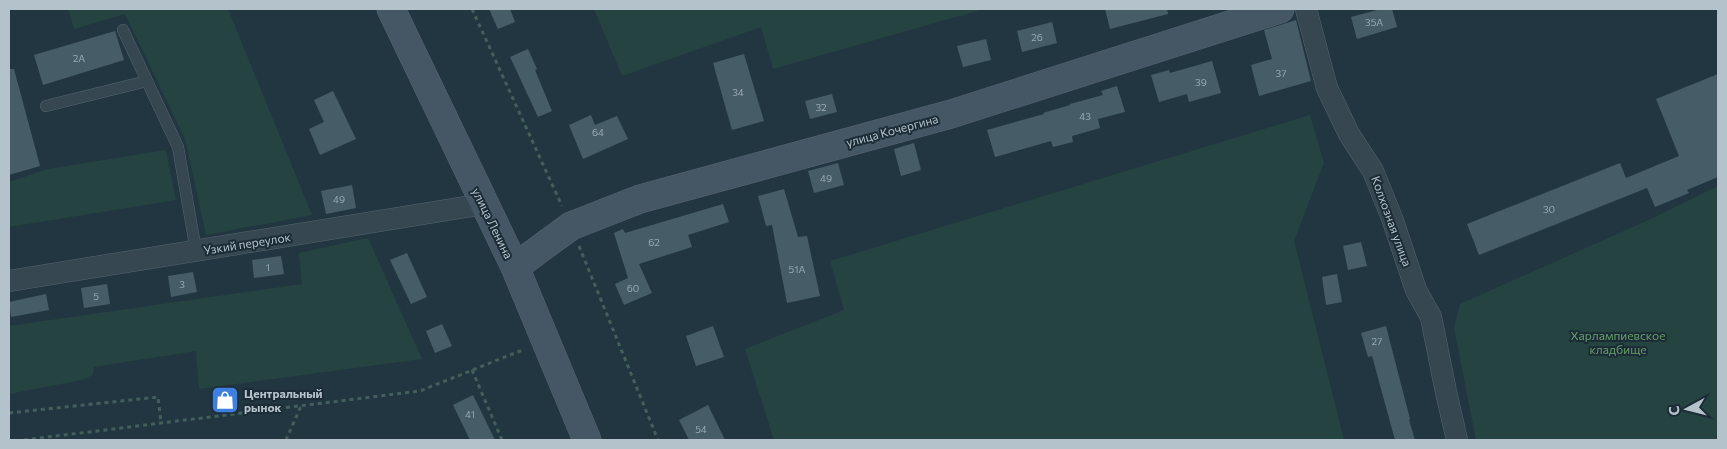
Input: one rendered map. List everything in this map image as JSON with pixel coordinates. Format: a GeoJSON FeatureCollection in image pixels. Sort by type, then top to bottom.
{"type":"FeatureCollection","features":[{"type":"Feature","properties":{"kind":"main road","name":"улица Ленина"},"geometry":{"type":"LineString","coordinates":[[391,9],[514,267],[587,440]]}},
{"type":"Feature","properties":{"kind":"main road","name":"улица Кочергина"},"geometry":{"type":"LineString","coordinates":[[514,267],[570,226],[640,199],[951,114],[1280,9]]}},
{"type":"Feature","properties":{"kind":"street","name":"Колхозная улица"},"geometry":{"type":"LineString","coordinates":[[1306,9],[1328,88],[1349,134],[1373,171],[1392,218],[1416,290],[1431,317],[1457,440]]}},
{"type":"Feature","properties":{"kind":"street","name":"Узкий переулок"},"geometry":{"type":"LineString","coordinates":[[9,281],[484,204]]}},
{"type":"Feature","properties":{"kind":"lane"},"geometry":{"type":"LineString","coordinates":[[123,30],[178,147],[196,251]]}},
{"type":"Feature","properties":{"kind":"lane"},"geometry":{"type":"LineString","coordinates":[[46,106],[147,81]]}},
{"type":"Feature","properties":{"kind":"path"},"geometry":{"type":"LineString","coordinates":[[24,440],[420,391],[545,341]]}},
{"type":"Feature","properties":{"kind":"path"},"geometry":{"type":"LineString","coordinates":[[472,370],[502,440]]}},
{"type":"Feature","properties":{"kind":"path"},"geometry":{"type":"LineString","coordinates":[[9,413],[158,397],[161,423]]}},
{"type":"Feature","properties":{"kind":"path"},"geometry":{"type":"LineString","coordinates":[[286,440],[301,406]]}},
{"type":"Feature","properties":{"kind":"green space"},"geometry":{"type":"Polygon","coordinates":[[[68,9],[228,9],[312,215],[206,235],[185,139],[125,14],[74,29],[68,9]]]}},
{"type":"Feature","properties":{"kind":"green space"},"geometry":{"type":"Polygon","coordinates":[[[594,9],[984,9],[773,69],[761,27],[622,76],[594,9]]]}},
{"type":"Feature","properties":{"kind":"green space"},"geometry":{"type":"Polygon","coordinates":[[[1310,115],[1324,163],[1294,241],[1344,440],[774,440],[745,349],[844,310],[830,261],[1310,115]]]}},
{"type":"Feature","properties":{"kind":"green space"},"geometry":{"type":"Polygon","coordinates":[[[166,150],[176,200],[9,227],[9,182],[48,169],[166,150]]]}},
{"type":"Feature","properties":{"kind":"green space","name":"Харлампиевское кладбище"},"geometry":{"type":"Polygon","coordinates":[[[1718,186],[1718,440],[1476,440],[1454,328],[1460,304],[1653,218],[1718,186]]]}},
{"type":"Feature","properties":{"kind":"green space"},"geometry":{"type":"Polygon","coordinates":[[[368,238],[422,359],[199,389],[196,351],[94,367],[93,375],[82,380],[9,394],[9,326],[302,284],[299,253],[368,238]]]}},
{"type":"Feature","properties":{"kind":"building"},"geometry":{"type":"Polygon","coordinates":[[[489,9],[510,9],[515,22],[498,29],[489,9]]]}},
{"type":"Feature","properties":{"kind":"building"},"geometry":{"type":"Polygon","coordinates":[[[1105,9],[1167,9],[1168,14],[1110,29],[1105,9]]]}},
{"type":"Feature","properties":{"kind":"building"},"geometry":{"type":"Polygon","coordinates":[[[1381,9],[1392,9],[1397,27],[1357,39],[1351,17],[1381,9]]]}},
{"type":"Feature","properties":{"kind":"building"},"geometry":{"type":"Polygon","coordinates":[[[1296,20],[1311,81],[1259,96],[1251,65],[1272,59],[1264,30],[1296,20]]]}},
{"type":"Feature","properties":{"kind":"building"},"geometry":{"type":"Polygon","coordinates":[[[1052,22],[1057,43],[1022,52],[1017,31],[1052,22]]]}},
{"type":"Feature","properties":{"kind":"building"},"geometry":{"type":"Polygon","coordinates":[[[115,31],[124,60],[43,85],[34,55],[115,31]]]}},
{"type":"Feature","properties":{"kind":"building"},"geometry":{"type":"Polygon","coordinates":[[[986,39],[991,60],[963,67],[957,46],[986,39]]]}},
{"type":"Feature","properties":{"kind":"building"},"geometry":{"type":"Polygon","coordinates":[[[528,49],[552,111],[538,117],[510,57],[528,49]]]}},
{"type":"Feature","properties":{"kind":"building"},"geometry":{"type":"Polygon","coordinates":[[[744,54],[764,121],[732,130],[713,63],[744,54]]]}},
{"type":"Feature","properties":{"kind":"building"},"geometry":{"type":"Polygon","coordinates":[[[1212,61],[1221,93],[1189,102],[1187,94],[1159,102],[1151,75],[1169,70],[1170,73],[1212,61]]]}},
{"type":"Feature","properties":{"kind":"building"},"geometry":{"type":"Polygon","coordinates":[[[9,69],[14,69],[40,166],[9,175],[9,69]]]}},
{"type":"Feature","properties":{"kind":"building"},"geometry":{"type":"Polygon","coordinates":[[[1718,74],[1718,177],[1687,190],[1689,193],[1655,207],[1647,188],[1479,255],[1467,224],[1620,163],[1626,178],[1679,156],[1656,99],[1718,74]]]}},
{"type":"Feature","properties":{"kind":"building"},"geometry":{"type":"Polygon","coordinates":[[[1117,86],[1125,112],[1098,119],[1100,128],[1072,136],[1073,142],[1053,147],[1051,141],[995,157],[987,130],[1103,95],[1101,91],[1117,86]]]}},
{"type":"Feature","properties":{"kind":"building"},"geometry":{"type":"Polygon","coordinates":[[[333,91],[356,139],[320,155],[309,129],[324,122],[314,100],[333,91]]]}},
{"type":"Feature","properties":{"kind":"building"},"geometry":{"type":"Polygon","coordinates":[[[832,94],[837,112],[810,119],[805,101],[832,94]]]}},
{"type":"Feature","properties":{"kind":"building"},"geometry":{"type":"Polygon","coordinates":[[[591,115],[595,125],[617,116],[628,139],[583,159],[569,125],[591,115]]]}},
{"type":"Feature","properties":{"kind":"building"},"geometry":{"type":"Polygon","coordinates":[[[914,143],[921,170],[901,176],[894,149],[914,143]]]}},
{"type":"Feature","properties":{"kind":"building"},"geometry":{"type":"Polygon","coordinates":[[[838,163],[844,185],[814,193],[808,171],[838,163]]]}},
{"type":"Feature","properties":{"kind":"building"},"geometry":{"type":"Polygon","coordinates":[[[352,185],[356,208],[326,214],[321,191],[352,185]]]}},
{"type":"Feature","properties":{"kind":"building"},"geometry":{"type":"Polygon","coordinates":[[[784,189],[798,237],[807,236],[820,296],[787,303],[772,225],[766,226],[758,196],[784,189]]]}},
{"type":"Feature","properties":{"kind":"building"},"geometry":{"type":"Polygon","coordinates":[[[723,204],[729,222],[688,235],[692,247],[639,264],[652,293],[624,305],[615,284],[628,278],[614,233],[623,229],[625,233],[723,204]]]}},
{"type":"Feature","properties":{"kind":"building"},"geometry":{"type":"Polygon","coordinates":[[[1361,242],[1367,266],[1348,270],[1343,246],[1361,242]]]}},
{"type":"Feature","properties":{"kind":"building"},"geometry":{"type":"Polygon","coordinates":[[[407,253],[427,297],[411,304],[390,260],[407,253]]]}},
{"type":"Feature","properties":{"kind":"building"},"geometry":{"type":"Polygon","coordinates":[[[281,256],[284,274],[254,278],[252,260],[281,256]]]}},
{"type":"Feature","properties":{"kind":"building"},"geometry":{"type":"Polygon","coordinates":[[[193,272],[197,292],[171,297],[168,276],[193,272]]]}},
{"type":"Feature","properties":{"kind":"building"},"geometry":{"type":"Polygon","coordinates":[[[1337,274],[1342,302],[1326,305],[1322,277],[1337,274]]]}},
{"type":"Feature","properties":{"kind":"building"},"geometry":{"type":"Polygon","coordinates":[[[107,284],[110,304],[84,308],[81,288],[107,284]]]}},
{"type":"Feature","properties":{"kind":"building"},"geometry":{"type":"Polygon","coordinates":[[[46,294],[49,310],[11,317],[9,302],[46,294]]]}},
{"type":"Feature","properties":{"kind":"building"},"geometry":{"type":"Polygon","coordinates":[[[442,324],[452,346],[435,353],[426,331],[442,324]]]}},
{"type":"Feature","properties":{"kind":"building"},"geometry":{"type":"Polygon","coordinates":[[[713,326],[724,357],[696,366],[686,336],[713,326]]]}},
{"type":"Feature","properties":{"kind":"building"},"geometry":{"type":"Polygon","coordinates":[[[1386,326],[1415,440],[1395,440],[1372,356],[1368,357],[1361,333],[1386,326]]]}},
{"type":"Feature","properties":{"kind":"building"},"geometry":{"type":"Polygon","coordinates":[[[473,395],[495,440],[470,440],[453,405],[473,395]]]}},
{"type":"Feature","properties":{"kind":"building"},"geometry":{"type":"Polygon","coordinates":[[[708,405],[725,440],[689,440],[679,420],[708,405]]]}},
{"type":"Feature","properties":{"kind":"place","name":"Центральный рынок"},"geometry":{"type":"Point","coordinates":[225,400]}}]}
